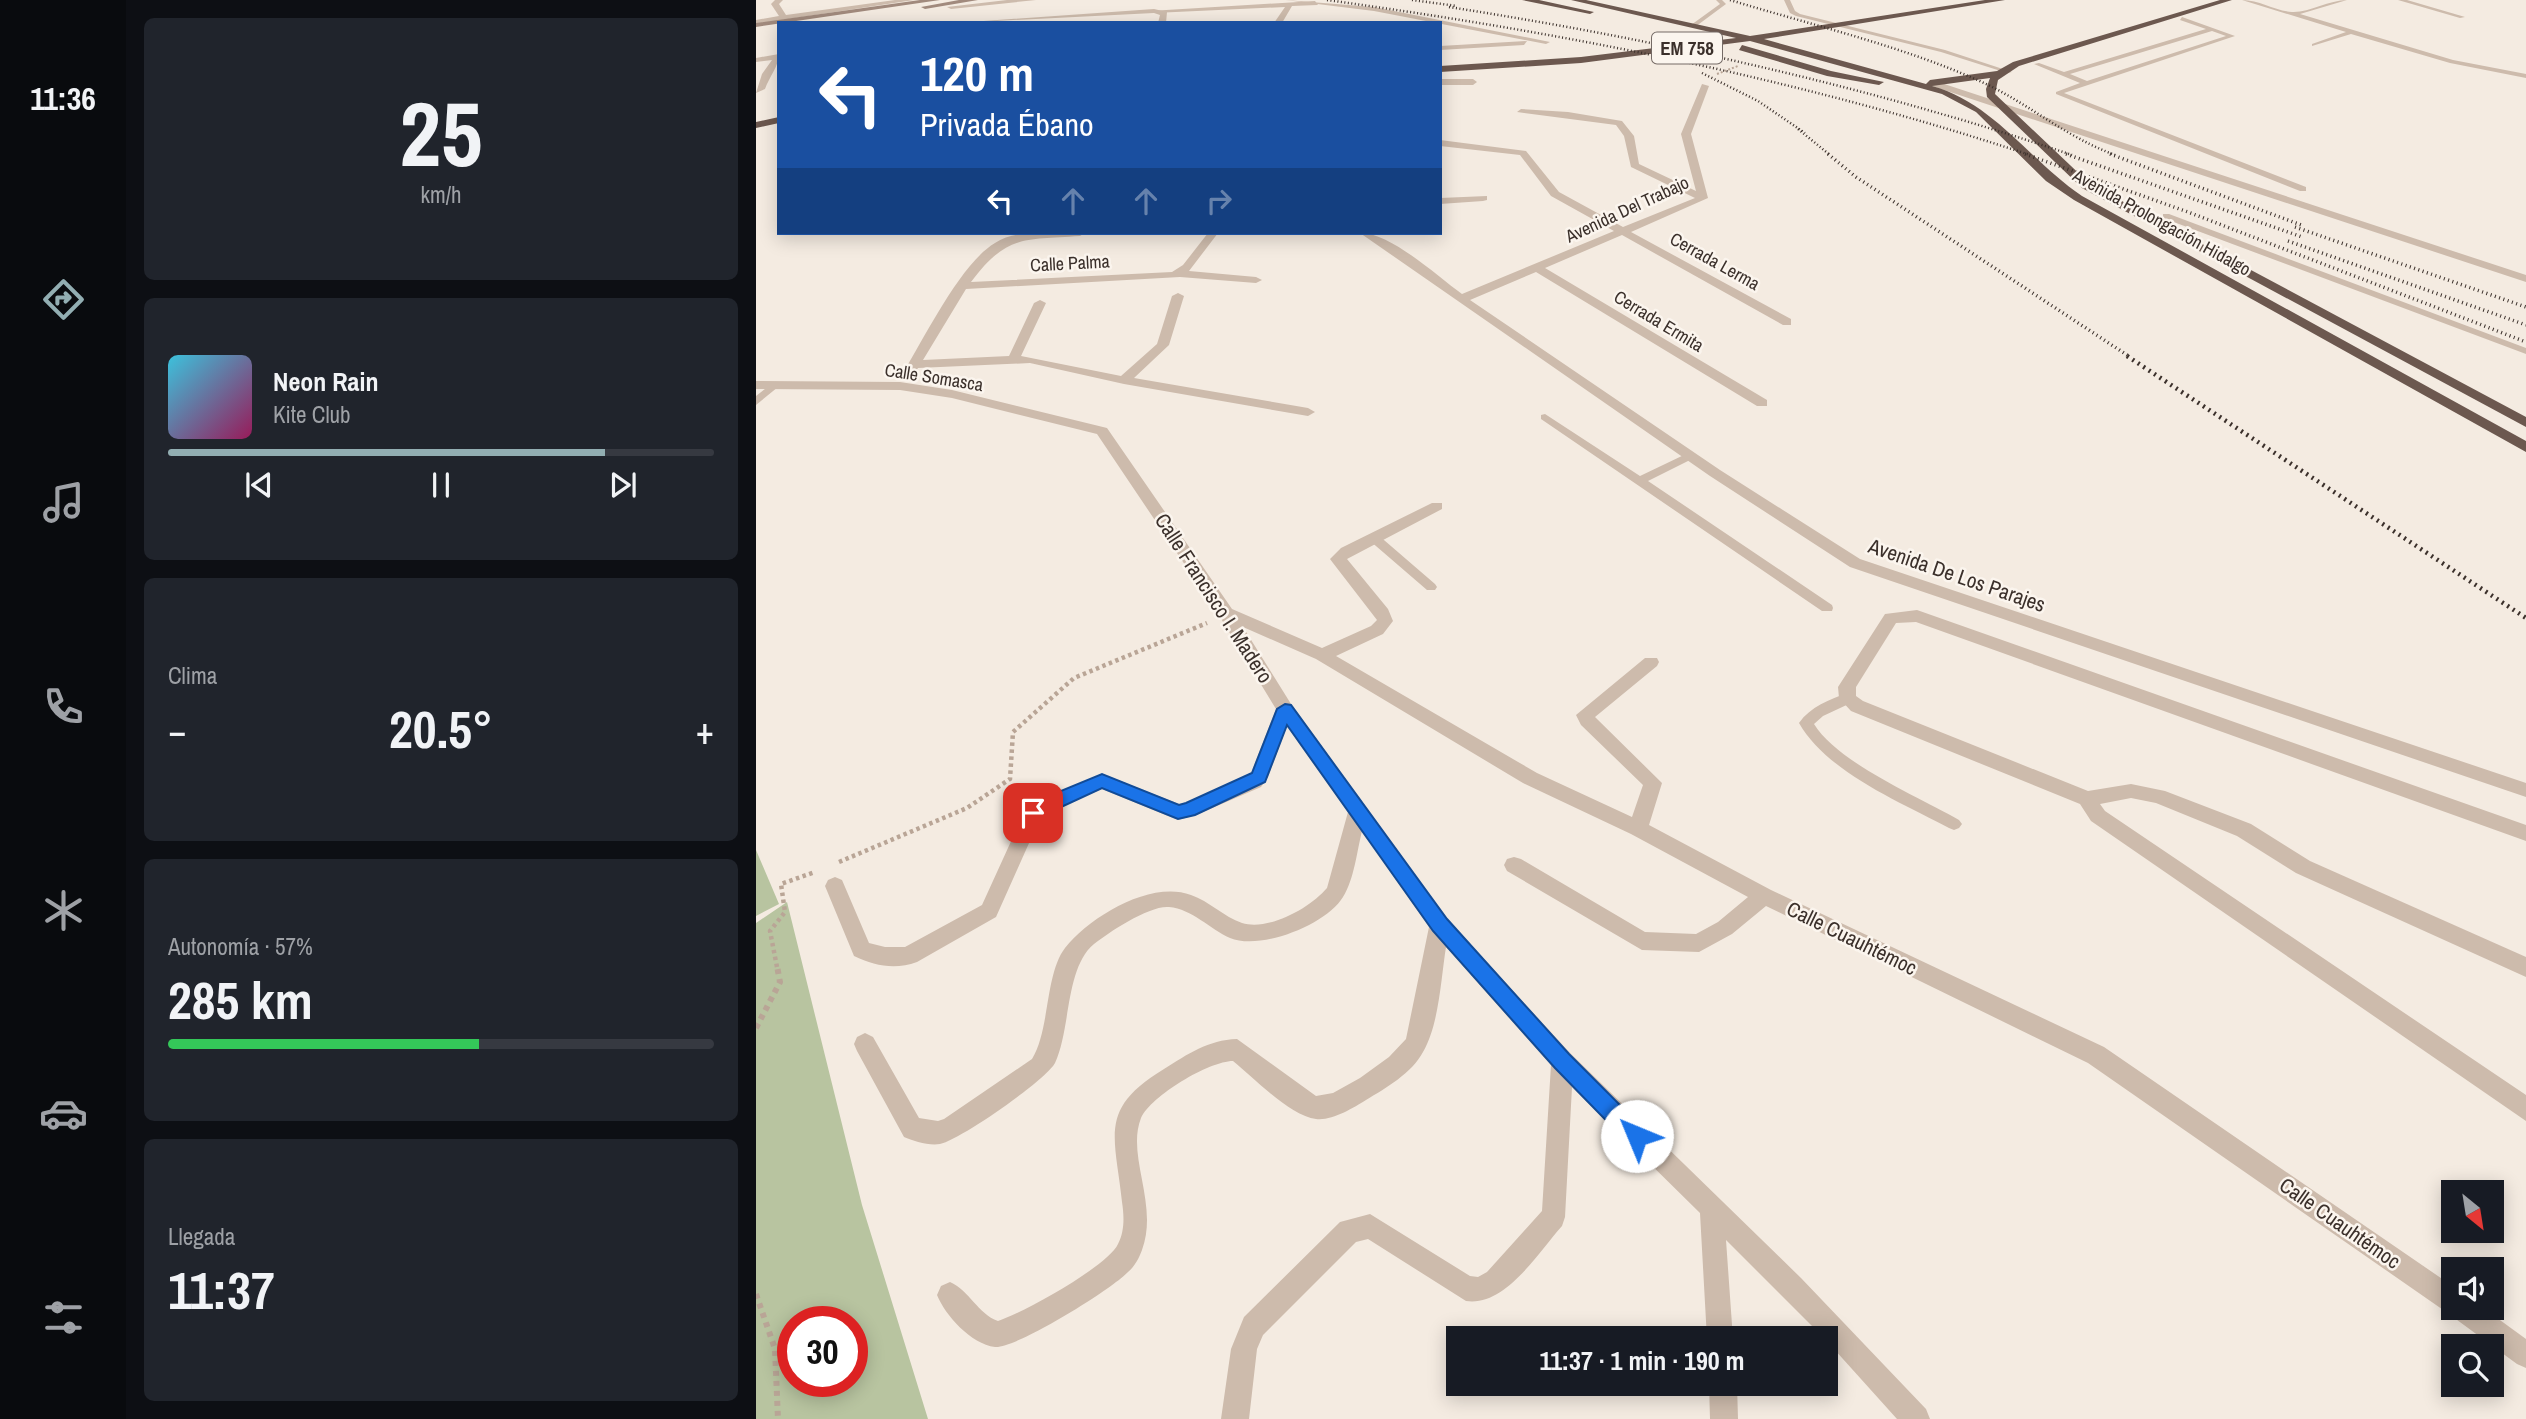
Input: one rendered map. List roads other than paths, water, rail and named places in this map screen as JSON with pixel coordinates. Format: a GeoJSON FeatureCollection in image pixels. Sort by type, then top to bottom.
{"type":"FeatureCollection","features":[{"type":"Feature","properties":{"kind":"highway"},"geometry":{"type":"LineString","coordinates":[[1526,0],[1579,11],[1645,16]]}},
{"type":"Feature","properties":{"kind":"highway","name":"Avenida Prolongación Hidalgo"},"geometry":{"type":"LineString","coordinates":[[1575,0],[1769,43],[1915,82],[1964,101],[1992,121],[2050,179],[2078,198],[2526,447]]}},
{"type":"Feature","properties":{"kind":"highway","name":"EM 758"},"geometry":{"type":"LineString","coordinates":[[1442,62],[1512,63],[1645,47],[1954,0]]}},
{"type":"Feature","properties":{"kind":"highway","name":"EM 758"},"geometry":{"type":"LineString","coordinates":[[1442,69],[1641,55],[2001,0]]}},
{"type":"Feature","properties":{"kind":"highway"},"geometry":{"type":"LineString","coordinates":[[2012,68],[2228,0]]}},
{"type":"Feature","properties":{"kind":"highway"},"geometry":{"type":"LineString","coordinates":[[1693,26],[1742,48],[1830,74],[1882,82],[1932,83],[2037,64],[2234,0]]}},
{"type":"Feature","properties":{"kind":"highway","name":"Avenida Prolongación Hidalgo"},"geometry":{"type":"LineString","coordinates":[[2012,68],[1998,74],[1990,85],[1990,96],[2086,186],[2526,423]]}},
{"type":"Feature","properties":{"kind":"highway"},"geometry":{"type":"LineString","coordinates":[[767,110],[777,108]]}},
{"type":"Feature","properties":{"kind":"highway"},"geometry":{"type":"LineString","coordinates":[[756,124],[777,119]]}},
{"type":"Feature","properties":{"kind":"main road"},"geometry":{"type":"LineString","coordinates":[[790,21],[936,0]]}},
{"type":"Feature","properties":{"kind":"main road"},"geometry":{"type":"LineString","coordinates":[[822,21],[974,0]]}},
{"type":"Feature","properties":{"kind":"main road"},"geometry":{"type":"LineString","coordinates":[[756,26],[777,23]]}},
{"type":"Feature","properties":{"kind":"street"},"geometry":{"type":"LineString","coordinates":[[789,21],[910,0]]}},
{"type":"Feature","properties":{"kind":"street"},"geometry":{"type":"LineString","coordinates":[[949,7],[1033,0],[1028,17]]}},
{"type":"Feature","properties":{"kind":"street"},"geometry":{"type":"LineString","coordinates":[[1113,12],[1116,0]]}},
{"type":"Feature","properties":{"kind":"street"},"geometry":{"type":"LineString","coordinates":[[766,2],[777,2],[783,21]]}},
{"type":"Feature","properties":{"kind":"street"},"geometry":{"type":"LineString","coordinates":[[983,21],[1028,17],[1067,19],[1113,12],[1290,2],[1315,3],[1441,21]]}},
{"type":"Feature","properties":{"kind":"street"},"geometry":{"type":"LineString","coordinates":[[1268,16],[1280,19],[1290,2]]}},
{"type":"Feature","properties":{"kind":"street"},"geometry":{"type":"LineString","coordinates":[[1154,11],[1163,18],[1230,18]]}},
{"type":"Feature","properties":{"kind":"street"},"geometry":{"type":"LineString","coordinates":[[1442,21],[1546,41],[1442,48]]}},
{"type":"Feature","properties":{"kind":"street"},"geometry":{"type":"LineString","coordinates":[[1442,22],[1448,22]]}},
{"type":"Feature","properties":{"kind":"street"},"geometry":{"type":"LineString","coordinates":[[756,60],[777,56]]}},
{"type":"Feature","properties":{"kind":"street"},"geometry":{"type":"LineString","coordinates":[[758,90],[761,75],[777,58]]}},
{"type":"Feature","properties":{"kind":"street"},"geometry":{"type":"LineString","coordinates":[[1442,82],[1473,82]]}},
{"type":"Feature","properties":{"kind":"street"},"geometry":{"type":"LineString","coordinates":[[1932,83],[2526,279]]}},
{"type":"Feature","properties":{"kind":"street","name":"Avenida Del Trabajo"},"geometry":{"type":"LineString","coordinates":[[1461,299],[1703,198],[1686,134],[1705,86]]}},
{"type":"Feature","properties":{"kind":"street"},"geometry":{"type":"LineString","coordinates":[[1521,112],[1568,115],[1619,123],[1629,136],[1634,165],[1703,198]]}},
{"type":"Feature","properties":{"kind":"street","name":"Cerrada Lerma"},"geometry":{"type":"LineString","coordinates":[[1442,144],[1523,153],[1555,194],[1787,321]]}},
{"type":"Feature","properties":{"kind":"street"},"geometry":{"type":"LineString","coordinates":[[1442,201],[1483,198]]}},
{"type":"Feature","properties":{"kind":"street"},"geometry":{"type":"LineString","coordinates":[[900,386],[963,286],[998,245],[1023,238],[1057,235]]}},
{"type":"Feature","properties":{"kind":"street"},"geometry":{"type":"LineString","coordinates":[[1178,273],[1187,267],[1211,235]]}},
{"type":"Feature","properties":{"kind":"street","name":"Avenida De Los Parajes"},"geometry":{"type":"LineString","coordinates":[[1368,235],[1398,252],[1461,299],[1690,456],[1855,563],[2526,790]]}},
{"type":"Feature","properties":{"kind":"street","name":"Cerrada Ermita"},"geometry":{"type":"LineString","coordinates":[[1537,268],[1762,403]]}},
{"type":"Feature","properties":{"kind":"street","name":"Calle Palma"},"geometry":{"type":"LineString","coordinates":[[963,286],[1178,273],[1255,280]]}},
{"type":"Feature","properties":{"kind":"street"},"geometry":{"type":"LineString","coordinates":[[1124,380],[1163,345],[1178,296]]}},
{"type":"Feature","properties":{"kind":"street"},"geometry":{"type":"LineString","coordinates":[[1014,358],[1040,303]]}},
{"type":"Feature","properties":{"kind":"street"},"geometry":{"type":"LineString","coordinates":[[914,364],[1014,358],[1308,412]]}},
{"type":"Feature","properties":{"kind":"street","name":"Calle Somasca"},"geometry":{"type":"LineString","coordinates":[[756,385],[900,386],[952,394],[1102,431]]}},
{"type":"Feature","properties":{"kind":"street","name":"Calle Francisco I. Madero"},"geometry":{"type":"LineString","coordinates":[[1102,431],[1226,613],[1285,709],[1440,925],[1562,1061],[1712,1212],[1791,1287],[1909,1415]]}},
{"type":"Feature","properties":{"kind":"street"},"geometry":{"type":"LineString","coordinates":[[1322,655],[1377,630],[1385,621],[1382,613],[1338,559],[1346,551],[1437,506]]}},
{"type":"Feature","properties":{"kind":"street","name":"Calle Cuauhtémoc"},"geometry":{"type":"LineString","coordinates":[[1226,613],[1322,655],[1530,778],[1638,828],[1764,896],[2096,1055],[2441,1294]]}},
{"type":"Feature","properties":{"kind":"street"},"geometry":{"type":"LineString","coordinates":[[2526,833],[1917,616],[1891,618],[1847,687],[1848,698],[1857,706],[2087,799],[2131,791],[2158,796],[2244,830],[2303,867],[2526,967]]}},
{"type":"Feature","properties":{"kind":"street"},"geometry":{"type":"LineString","coordinates":[[1638,828],[1653,783],[1587,720],[1585,715],[1651,662]]}},
{"type":"Feature","properties":{"kind":"street"},"geometry":{"type":"LineString","coordinates":[[835,886],[861,949],[872,954],[897,958],[910,955],[989,911],[1035,809],[1102,781],[1178,812],[1189,810],[1259,778],[1285,709]]}},
{"type":"Feature","properties":{"kind":"street"},"geometry":{"type":"LineString","coordinates":[[2087,799],[2098,816],[2526,1109]]}},
{"type":"Feature","properties":{"kind":"street"},"geometry":{"type":"LineString","coordinates":[[865,1044],[912,1129],[938,1133],[951,1128],[1040,1066],[1046,1057],[1070,958],[1086,938],[1144,903],[1167,898],[1187,902],[1237,931],[1256,934],[1277,930],[1326,904],[1336,892],[1358,810]]}},
{"type":"Feature","properties":{"kind":"street"},"geometry":{"type":"LineString","coordinates":[[1514,865],[1642,941],[1699,943],[1726,928],[1764,896]]}},
{"type":"Feature","properties":{"kind":"street"},"geometry":{"type":"LineString","coordinates":[[950,1295],[987,1331],[997,1334],[1020,1326],[1118,1265],[1130,1248],[1136,1226],[1126,1132],[1129,1115],[1141,1097],[1206,1054],[1221,1049],[1237,1050],[1313,1108],[1329,1108],[1349,1099],[1404,1058],[1414,1048],[1420,1032],[1440,925]]}},
{"type":"Feature","properties":{"kind":"street"},"geometry":{"type":"LineString","coordinates":[[1235,1419],[1244,1349],[1253,1326],[1349,1231],[1370,1226],[1466,1288],[1480,1290],[1496,1282],[1542,1232],[1553,1217],[1556,1200],[1562,1061]]}},
{"type":"Feature","properties":{"kind":"street"},"geometry":{"type":"LineString","coordinates":[[1712,1212],[1719,1326]]}},
{"type":"Feature","properties":{"kind":"street"},"geometry":{"type":"LineString","coordinates":[[2477,1320],[2526,1355]]}},
{"type":"Feature","properties":{"kind":"street"},"geometry":{"type":"LineString","coordinates":[[1723,1396],[1724,1419]]}},
{"type":"Feature","properties":{"kind":"lane"},"geometry":{"type":"LineString","coordinates":[[1787,0],[1792,12],[1798,15],[2012,68]]}},
{"type":"Feature","properties":{"kind":"lane"},"geometry":{"type":"LineString","coordinates":[[2245,0],[2290,16],[2452,62],[2526,76]]}},
{"type":"Feature","properties":{"kind":"lane"},"geometry":{"type":"LineString","coordinates":[[2290,16],[2344,0]]}},
{"type":"Feature","properties":{"kind":"lane"},"geometry":{"type":"LineString","coordinates":[[2401,0],[2462,17]]}},
{"type":"Feature","properties":{"kind":"lane"},"geometry":{"type":"LineString","coordinates":[[1693,26],[1717,11],[1720,1]]}},
{"type":"Feature","properties":{"kind":"lane"},"geometry":{"type":"LineString","coordinates":[[2182,19],[2232,36],[2058,93],[2303,189]]}},
{"type":"Feature","properties":{"kind":"lane"},"geometry":{"type":"LineString","coordinates":[[2064,74],[2213,29]]}},
{"type":"Feature","properties":{"kind":"lane"},"geometry":{"type":"LineString","coordinates":[[2314,45],[2351,33]]}},
{"type":"Feature","properties":{"kind":"lane"},"geometry":{"type":"LineString","coordinates":[[2037,64],[2085,83]]}},
{"type":"Feature","properties":{"kind":"lane"},"geometry":{"type":"LineString","coordinates":[[2166,216],[2526,351]]}},
{"type":"Feature","properties":{"kind":"lane"},"geometry":{"type":"LineString","coordinates":[[756,402],[774,385]]}},
{"type":"Feature","properties":{"kind":"lane"},"geometry":{"type":"LineString","coordinates":[[1545,417],[1827,608]]}},
{"type":"Feature","properties":{"kind":"lane"},"geometry":{"type":"LineString","coordinates":[[1639,481],[1690,456]]}},
{"type":"Feature","properties":{"kind":"lane"},"geometry":{"type":"LineString","coordinates":[[1373,537],[1431,587]]}},
{"type":"Feature","properties":{"kind":"lane"},"geometry":{"type":"LineString","coordinates":[[1848,698],[1818,712],[1805,723],[1809,733],[1845,762],[1954,824]]}},
{"type":"Feature","properties":{"kind":"railway"},"geometry":{"type":"LineString","coordinates":[[1327,0],[1505,27],[1682,61],[1857,103],[2030,155]]}},
{"type":"Feature","properties":{"kind":"railway"},"geometry":{"type":"LineString","coordinates":[[1412,0],[1457,6]]}},
{"type":"Feature","properties":{"kind":"railway"},"geometry":{"type":"LineString","coordinates":[[1730,0],[1890,47],[1953,70],[1984,83],[2080,139],[2115,155]]}},
{"type":"Feature","properties":{"kind":"railway"},"geometry":{"type":"LineString","coordinates":[[1449,7],[1607,34],[1764,68],[1919,107],[2072,155]]}},
{"type":"Feature","properties":{"kind":"railway"},"geometry":{"type":"LineString","coordinates":[[1702,73],[1758,101],[1805,133]]}},
{"type":"Feature","properties":{"kind":"railway"},"geometry":{"type":"LineString","coordinates":[[1798,129],[1830,155]]}},
{"type":"Feature","properties":{"kind":"railway"},"geometry":{"type":"LineString","coordinates":[[1828,154],[1856,177],[2130,357]]}},
{"type":"Feature","properties":{"kind":"railway"},"geometry":{"type":"LineString","coordinates":[[2025,154],[2188,212],[2526,342]]}},
{"type":"Feature","properties":{"kind":"railway"},"geometry":{"type":"LineString","coordinates":[[2066,154],[2302,237]]}},
{"type":"Feature","properties":{"kind":"railway"},"geometry":{"type":"LineString","coordinates":[[2110,154],[2304,226]]}},
{"type":"Feature","properties":{"kind":"railway"},"geometry":{"type":"LineString","coordinates":[[2295,227],[2526,307]]}},
{"type":"Feature","properties":{"kind":"railway"},"geometry":{"type":"LineString","coordinates":[[2288,241],[2526,325]]}},
{"type":"Feature","properties":{"kind":"railway"},"geometry":{"type":"LineString","coordinates":[[2127,356],[2526,618]]}}]}
